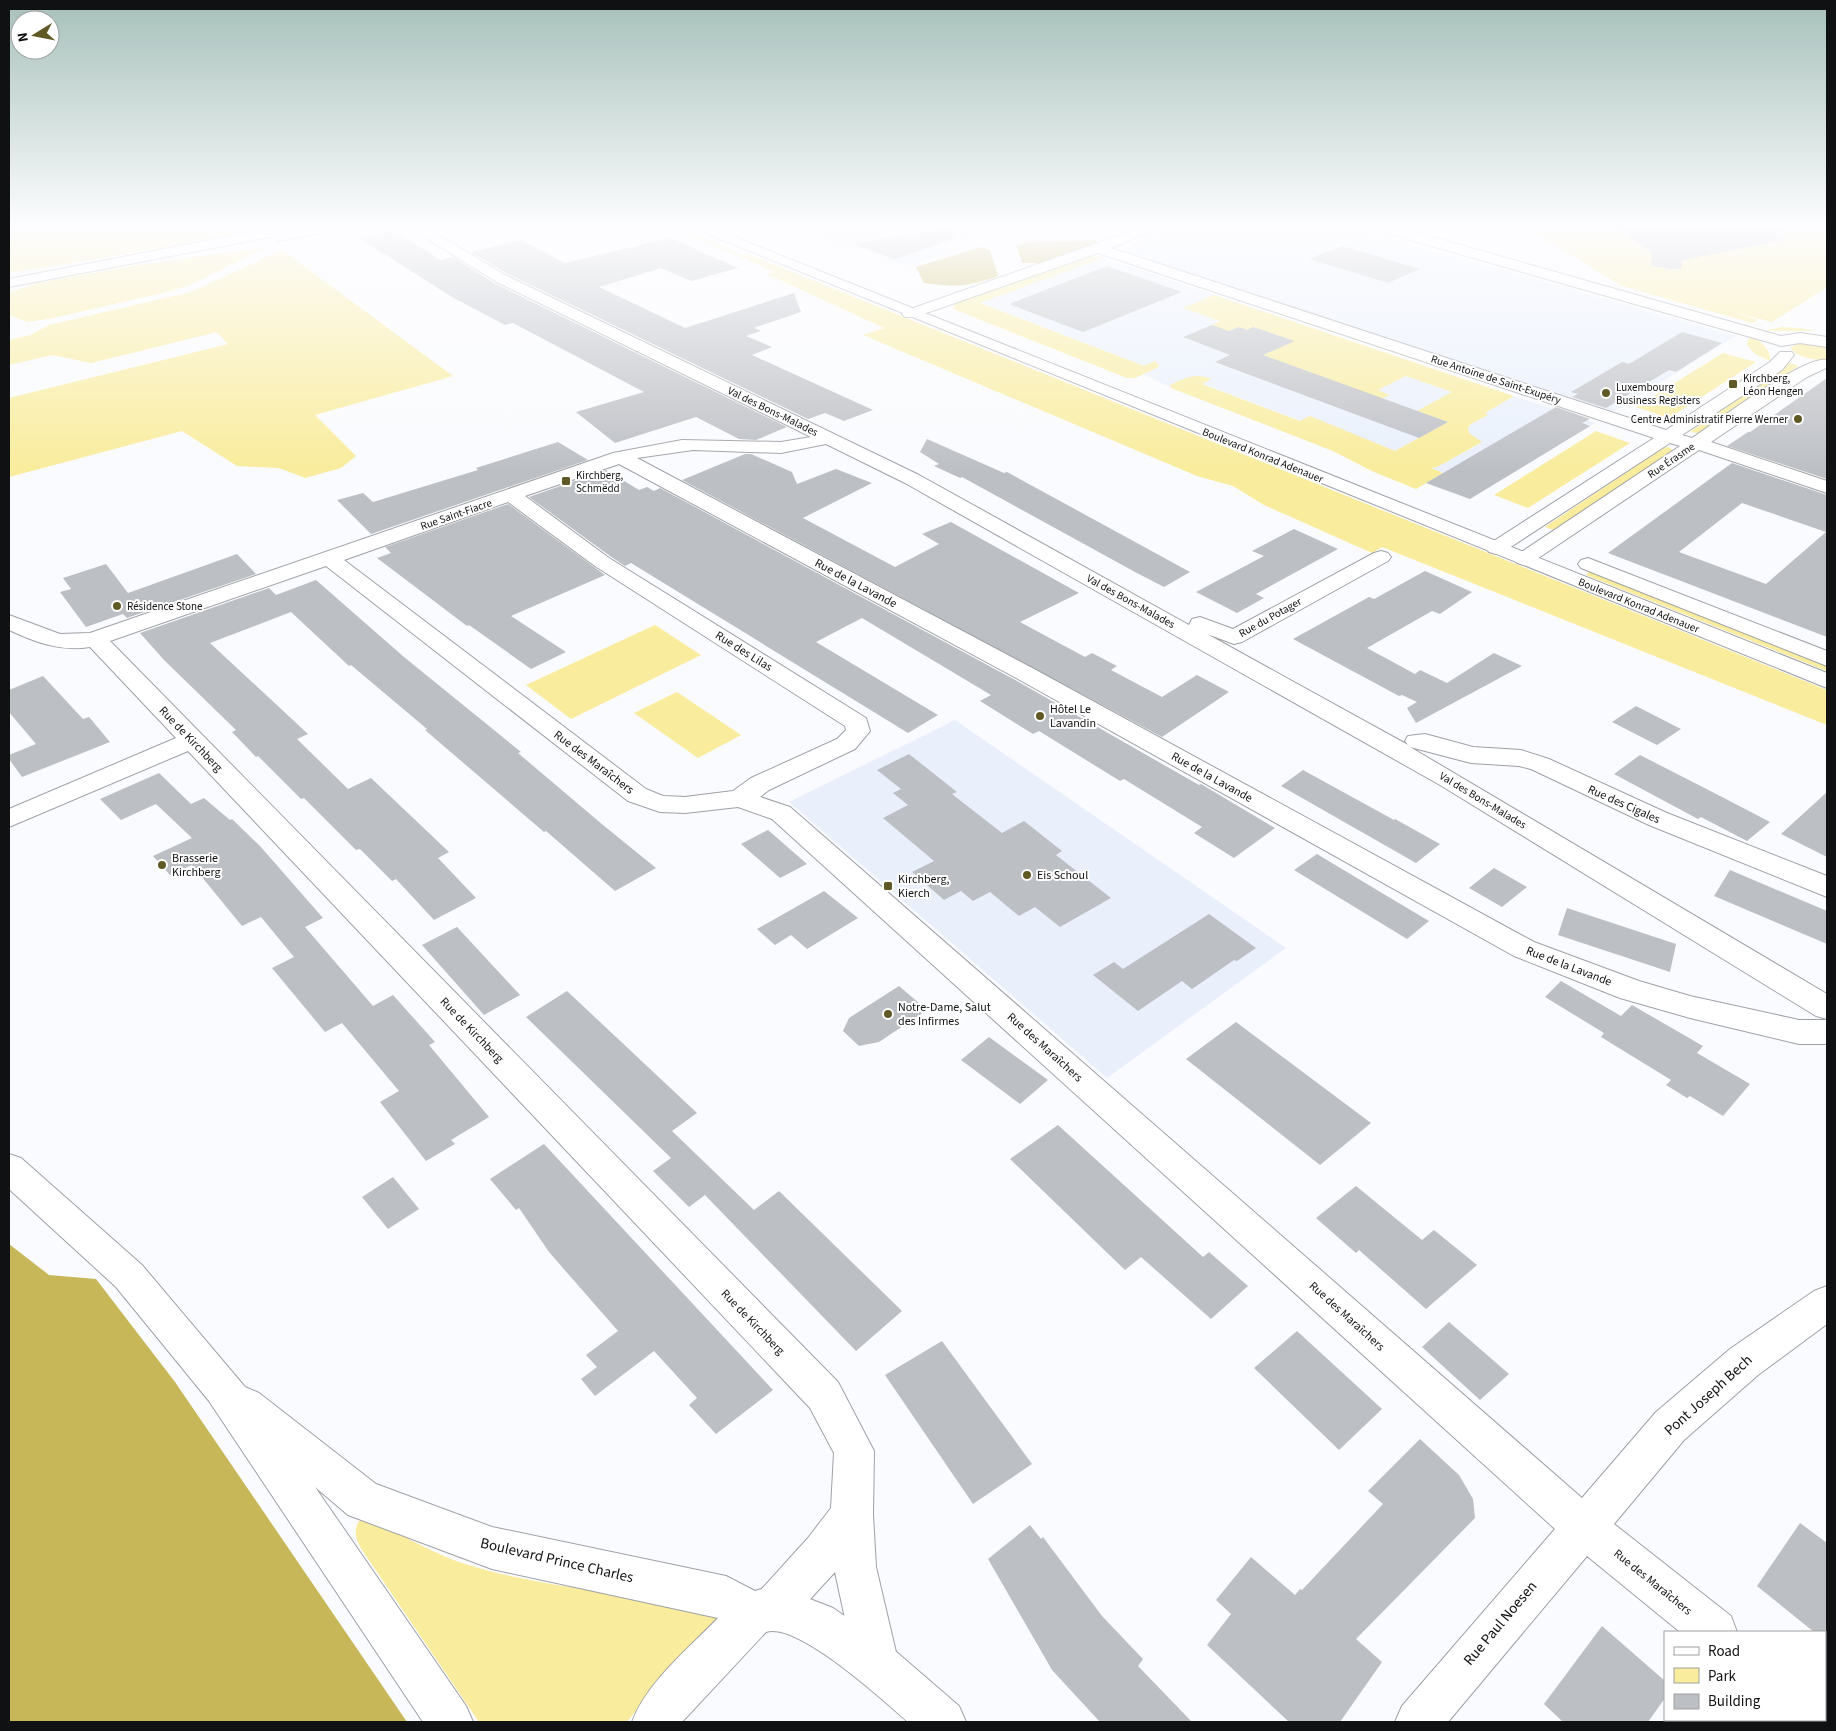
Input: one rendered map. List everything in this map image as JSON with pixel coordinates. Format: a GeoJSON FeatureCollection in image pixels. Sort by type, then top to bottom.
{"type":"FeatureCollection","features":[{"type":"Feature","properties":{"kind":"street","name":"Val des Bons-Malades"},"geometry":{"type":"LineString","coordinates":[[563,309],[912,478],[1440,774],[1827,1008]]}},
{"type":"Feature","properties":{"kind":"street","name":"Boulevard Konrad Adenauer"},"geometry":{"type":"LineString","coordinates":[[897,309],[1503,538],[1543,546],[1827,658]]}},
{"type":"Feature","properties":{"kind":"street"},"geometry":{"type":"LineString","coordinates":[[910,314],[924,309]]}},
{"type":"Feature","properties":{"kind":"street","name":"Boulevard Konrad Adenauer"},"geometry":{"type":"LineString","coordinates":[[939,309],[1315,457]]}},
{"type":"Feature","properties":{"kind":"street","name":"Rue Antoine de Saint-Exupéry"},"geometry":{"type":"LineString","coordinates":[[1282,309],[1827,487]]}},
{"type":"Feature","properties":{"kind":"street"},"geometry":{"type":"LineString","coordinates":[[1653,309],[1784,348],[1827,334]]}},
{"type":"Feature","properties":{"kind":"street"},"geometry":{"type":"LineString","coordinates":[[1809,339],[1827,342]]}},
{"type":"Feature","properties":{"kind":"street","name":"Rue Érasme"},"geometry":{"type":"LineString","coordinates":[[1503,538],[1668,436],[1776,366],[1784,348],[1824,364]]}},
{"type":"Feature","properties":{"kind":"street","name":"Rue Érasme"},"geometry":{"type":"LineString","coordinates":[[1524,559],[1801,373],[1824,364]]}},
{"type":"Feature","properties":{"kind":"street","name":"Rue Saint-Fiacre"},"geometry":{"type":"LineString","coordinates":[[95,639],[620,457],[664,446],[702,444],[786,448],[802,446],[826,438]]}},
{"type":"Feature","properties":{"kind":"street","name":"Rue de la Lavande"},"geometry":{"type":"LineString","coordinates":[[620,457],[1026,674],[1524,949],[1631,990],[1690,1007],[1799,1032],[1827,1032]]}},
{"type":"Feature","properties":{"kind":"street","name":"Rue des Lilas"},"geometry":{"type":"LineString","coordinates":[[511,495],[602,562],[857,723],[858,731],[846,744],[760,784],[740,799]]}},
{"type":"Feature","properties":{"kind":"street","name":"Boulevard Konrad Adenauer"},"geometry":{"type":"LineString","coordinates":[[1503,538],[1524,559],[1827,681]]}},
{"type":"Feature","properties":{"kind":"street","name":"Rue du Potager"},"geometry":{"type":"LineString","coordinates":[[1153,614],[1174,613],[1234,637],[1381,557]]}},
{"type":"Feature","properties":{"kind":"street","name":"Rue des Maraîchers"},"geometry":{"type":"LineString","coordinates":[[329,558],[637,795],[660,804],[677,805],[740,799],[781,813],[1583,1526],[1714,1631]]}},
{"type":"Feature","properties":{"kind":"street"},"geometry":{"type":"LineString","coordinates":[[9,622],[50,640],[74,644],[95,639]]}},
{"type":"Feature","properties":{"kind":"street","name":"Rue des Cigales"},"geometry":{"type":"LineString","coordinates":[[1234,637],[1284,668],[1417,741],[1476,780],[1522,823]]}},
{"type":"Feature","properties":{"kind":"street","name":"Rue de Kirchberg"},"geometry":{"type":"LineString","coordinates":[[95,639],[824,1395],[854,1451],[852,1515],[855,1566],[877,1666]]}},
{"type":"Feature","properties":{"kind":"street"},"geometry":{"type":"LineString","coordinates":[[9,819],[192,740]]}},
{"type":"Feature","properties":{"kind":"street","name":"Rue des Cigales"},"geometry":{"type":"LineString","coordinates":[[1417,741],[1425,741],[1471,755],[1521,758],[1540,764],[1658,819],[1827,887]]}},
{"type":"Feature","properties":{"kind":"street","name":"Boulevard Prince Charles"},"geometry":{"type":"LineString","coordinates":[[9,1168],[129,1276],[223,1388],[450,1722]]}},
{"type":"Feature","properties":{"kind":"street","name":"Pont Joseph Bech"},"geometry":{"type":"LineString","coordinates":[[1583,1526],[1670,1426],[1744,1362],[1827,1303]]}},
{"type":"Feature","properties":{"kind":"street","name":"Boulevard Prince Charles"},"geometry":{"type":"LineString","coordinates":[[223,1388],[363,1500],[492,1548],[726,1598],[763,1610]]}},
{"type":"Feature","properties":{"kind":"street"},"geometry":{"type":"LineString","coordinates":[[655,1722],[666,1706],[823,1553],[852,1515]]}},
{"type":"Feature","properties":{"kind":"street","name":"Rue Paul Noesen"},"geometry":{"type":"LineString","coordinates":[[1418,1722],[1583,1526]]}},
{"type":"Feature","properties":{"kind":"street"},"geometry":{"type":"LineString","coordinates":[[763,1610],[817,1624],[877,1666],[943,1722]]}},
{"type":"Feature","properties":{"kind":"shaded area"},"geometry":{"type":"Polygon","coordinates":[[[996,309],[1185,309],[1221,321],[1211,339],[1239,327],[1247,330],[1253,327],[1295,341],[1264,355],[1381,399],[1389,395],[1378,390],[1406,376],[1452,392],[1418,411],[1448,422],[1395,451],[1310,417],[1301,421],[1201,383],[1170,386],[1171,388],[1143,374],[1157,368],[1155,361],[1144,366],[996,309]]]}},
{"type":"Feature","properties":{"kind":"shaded area"},"geometry":{"type":"Polygon","coordinates":[[[1296,309],[1639,309],[1736,336],[1613,412],[1296,309]]]}},
{"type":"Feature","properties":{"kind":"shaded area"},"geometry":{"type":"Polygon","coordinates":[[[1514,396],[1595,423],[1469,499],[1427,483],[1442,473],[1431,468],[1437,467],[1481,443],[1469,433],[1468,428],[1471,424],[1487,415],[1484,413],[1514,396]]]}},
{"type":"Feature","properties":{"kind":"shaded area","name":"Eis Schoul"},"geometry":{"type":"Polygon","coordinates":[[[955,720],[1286,948],[1107,1078],[789,802],[955,720]]]}},
{"type":"Feature","properties":{"kind":"shaded area"},"geometry":{"type":"Polygon","coordinates":[[[9,1244],[49,1275],[96,1279],[175,1382],[407,1722],[9,1722],[9,1244]]]}},
{"type":"Feature","properties":{"kind":"green space"},"geometry":{"type":"Polygon","coordinates":[[[9,309],[93,309],[28,322],[9,315],[9,309]]]}},
{"type":"Feature","properties":{"kind":"green space"},"geometry":{"type":"Polygon","coordinates":[[[119,309],[362,309],[453,376],[315,415],[356,456],[341,468],[305,478],[279,468],[237,466],[182,431],[9,477],[9,398],[228,344],[217,332],[91,363],[52,355],[9,365],[9,340],[30,335],[49,325],[119,309]]]}},
{"type":"Feature","properties":{"kind":"green space"},"geometry":{"type":"Polygon","coordinates":[[[842,309],[884,309],[1827,690],[1827,725],[1382,547],[1372,553],[1264,505],[1233,486],[1197,476],[863,335],[884,328],[842,309]]]}},
{"type":"Feature","properties":{"kind":"green space"},"geometry":{"type":"Polygon","coordinates":[[[953,309],[995,309],[1144,366],[1155,361],[1159,365],[1157,368],[1135,378],[1127,378],[953,309]]]}},
{"type":"Feature","properties":{"kind":"green space"},"geometry":{"type":"Polygon","coordinates":[[[1185,309],[1255,309],[1514,396],[1485,413],[1488,415],[1471,424],[1468,428],[1469,433],[1482,442],[1437,467],[1431,468],[1443,473],[1416,489],[1374,472],[1333,451],[1171,388],[1170,385],[1195,376],[1205,377],[1211,379],[1202,384],[1300,421],[1310,416],[1395,451],[1448,422],[1417,411],[1452,392],[1406,376],[1378,390],[1390,395],[1381,399],[1263,355],[1294,341],[1253,327],[1247,330],[1239,327],[1212,338],[1212,325],[1220,321],[1185,309]]]}},
{"type":"Feature","properties":{"kind":"green space"},"geometry":{"type":"Polygon","coordinates":[[[1702,309],[1793,309],[1772,322],[1736,313],[1758,320],[1752,323],[1702,309]]]}},
{"type":"Feature","properties":{"kind":"green space"},"geometry":{"type":"Polygon","coordinates":[[[1781,327],[1800,328],[1816,331],[1764,331],[1781,327]]]}},
{"type":"Feature","properties":{"kind":"green space"},"geometry":{"type":"Polygon","coordinates":[[[1754,337],[1768,351],[1770,361],[1755,354],[1747,345],[1748,339],[1754,337]]]}},
{"type":"Feature","properties":{"kind":"green space"},"geometry":{"type":"Polygon","coordinates":[[[1799,343],[1827,346],[1827,360],[1812,359],[1797,354],[1790,348],[1799,343]]]}},
{"type":"Feature","properties":{"kind":"green space"},"geometry":{"type":"Polygon","coordinates":[[[1723,353],[1756,362],[1669,418],[1636,407],[1723,353]]]}},
{"type":"Feature","properties":{"kind":"green space"},"geometry":{"type":"Polygon","coordinates":[[[1790,363],[1799,366],[1699,433],[1690,432],[1790,363]]]}},
{"type":"Feature","properties":{"kind":"green space"},"geometry":{"type":"Polygon","coordinates":[[[1596,431],[1630,443],[1528,508],[1494,495],[1596,431]]]}},
{"type":"Feature","properties":{"kind":"green space"},"geometry":{"type":"Polygon","coordinates":[[[1668,447],[1673,450],[1554,530],[1545,527],[1663,448],[1668,447]]]}},
{"type":"Feature","properties":{"kind":"green space"},"geometry":{"type":"Polygon","coordinates":[[[1590,571],[1827,665],[1827,671],[1586,575],[1590,571]]]}},
{"type":"Feature","properties":{"kind":"green space"},"geometry":{"type":"Polygon","coordinates":[[[655,625],[701,655],[571,719],[526,685],[655,625]]]}},
{"type":"Feature","properties":{"kind":"green space"},"geometry":{"type":"Polygon","coordinates":[[[677,692],[741,735],[698,758],[634,713],[677,692]]]}},
{"type":"Feature","properties":{"kind":"green space"},"geometry":{"type":"Polygon","coordinates":[[[369,1518],[429,1549],[465,1564],[557,1585],[713,1610],[720,1622],[650,1693],[627,1722],[479,1722],[362,1550],[357,1539],[356,1529],[359,1521],[369,1518]]]}},
{"type":"Feature","properties":{"kind":"building"},"geometry":{"type":"Polygon","coordinates":[[[474,309],[546,309],[787,427],[756,440],[739,439],[696,417],[615,443],[576,412],[644,392],[513,323],[505,325],[474,309]]]}},
{"type":"Feature","properties":{"kind":"building"},"geometry":{"type":"Polygon","coordinates":[[[580,309],[645,309],[685,328],[745,309],[800,309],[801,312],[754,328],[761,331],[746,336],[772,347],[752,355],[873,410],[844,421],[825,413],[808,419],[580,309]]]}},
{"type":"Feature","properties":{"kind":"building"},"geometry":{"type":"Polygon","coordinates":[[[1022,309],[1140,309],[1083,332],[1022,309]]]}},
{"type":"Feature","properties":{"kind":"building"},"geometry":{"type":"Polygon","coordinates":[[[1212,325],[1229,331],[1239,327],[1247,330],[1253,327],[1295,341],[1263,355],[1448,422],[1419,438],[1215,362],[1230,355],[1183,337],[1212,325]]]}},
{"type":"Feature","properties":{"kind":"building"},"geometry":{"type":"Polygon","coordinates":[[[1682,332],[1722,343],[1676,372],[1669,370],[1606,408],[1572,397],[1578,394],[1571,392],[1622,362],[1629,364],[1682,332]]]}},
{"type":"Feature","properties":{"kind":"building"},"geometry":{"type":"Polygon","coordinates":[[[1827,378],[1827,479],[1727,446],[1750,432],[1827,378]]]}},
{"type":"Feature","properties":{"kind":"building"},"geometry":{"type":"Polygon","coordinates":[[[1556,407],[1590,419],[1582,423],[1590,426],[1470,499],[1426,483],[1556,407]]]}},
{"type":"Feature","properties":{"kind":"building"},"geometry":{"type":"Polygon","coordinates":[[[927,439],[1004,473],[1007,472],[1190,572],[1164,587],[962,477],[960,478],[934,466],[939,464],[920,452],[927,439]]]}},
{"type":"Feature","properties":{"kind":"building"},"geometry":{"type":"Polygon","coordinates":[[[558,442],[588,460],[371,534],[337,500],[363,493],[373,502],[478,470],[476,468],[558,442]]]}},
{"type":"Feature","properties":{"kind":"building"},"geometry":{"type":"Polygon","coordinates":[[[745,454],[751,454],[792,472],[797,484],[836,469],[872,483],[803,518],[895,567],[939,544],[922,534],[951,522],[1079,593],[1020,622],[1085,657],[1092,653],[1117,666],[1111,670],[1162,697],[1197,675],[1229,692],[1162,737],[682,480],[745,454]]]}},
{"type":"Feature","properties":{"kind":"building"},"geometry":{"type":"Polygon","coordinates":[[[1732,463],[1827,495],[1827,637],[1608,553],[1732,463]],[[1742,503],[1679,552],[1766,584],[1826,532],[1742,503]]]}},
{"type":"Feature","properties":{"kind":"building"},"geometry":{"type":"Polygon","coordinates":[[[606,470],[639,490],[647,487],[654,491],[660,488],[1017,681],[1199,785],[1201,784],[1275,828],[1234,858],[1194,833],[1202,827],[1124,779],[1120,781],[1039,731],[1033,734],[980,701],[991,695],[862,618],[816,642],[938,715],[908,733],[631,563],[625,566],[529,497],[606,470]]]}},
{"type":"Feature","properties":{"kind":"building"},"geometry":{"type":"Polygon","coordinates":[[[508,504],[605,575],[511,616],[566,652],[531,669],[469,625],[467,626],[377,558],[391,553],[385,547],[508,504]]]}},
{"type":"Feature","properties":{"kind":"building"},"geometry":{"type":"Polygon","coordinates":[[[1294,529],[1338,549],[1256,594],[1264,598],[1237,613],[1196,592],[1264,556],[1252,551],[1294,529]]]}},
{"type":"Feature","properties":{"kind":"building"},"geometry":{"type":"Polygon","coordinates":[[[237,554],[256,574],[127,618],[123,614],[86,627],[60,592],[71,589],[63,578],[106,564],[128,593],[237,554]]]}},
{"type":"Feature","properties":{"kind":"building"},"geometry":{"type":"Polygon","coordinates":[[[1425,571],[1472,592],[1440,614],[1432,611],[1367,648],[1415,674],[1420,670],[1447,683],[1494,653],[1522,666],[1416,723],[1407,708],[1417,702],[1402,695],[1399,696],[1293,639],[1369,597],[1374,599],[1425,571]]]}},
{"type":"Feature","properties":{"kind":"building"},"geometry":{"type":"Polygon","coordinates":[[[316,580],[404,657],[521,752],[518,753],[656,868],[615,891],[425,730],[427,729],[351,665],[349,666],[291,612],[210,643],[308,734],[297,739],[348,789],[371,778],[449,852],[438,858],[476,898],[434,920],[396,879],[392,881],[360,849],[356,850],[304,798],[301,799],[258,756],[256,757],[232,732],[236,730],[164,660],[140,633],[269,588],[276,595],[316,580]]]}},
{"type":"Feature","properties":{"kind":"building"},"geometry":{"type":"Polygon","coordinates":[[[43,676],[83,719],[89,717],[110,742],[22,777],[9,759],[9,755],[36,744],[9,712],[9,690],[43,676]]]}},
{"type":"Feature","properties":{"kind":"building"},"geometry":{"type":"Polygon","coordinates":[[[1636,706],[1681,729],[1657,745],[1612,722],[1636,706]]]}},
{"type":"Feature","properties":{"kind":"building"},"geometry":{"type":"Polygon","coordinates":[[[909,754],[957,792],[952,794],[1002,833],[1024,821],[1062,851],[1056,855],[1111,898],[1060,927],[1035,907],[1019,916],[990,892],[973,901],[961,891],[944,900],[912,872],[934,861],[883,818],[908,805],[893,793],[901,789],[877,770],[909,754]]]}},
{"type":"Feature","properties":{"kind":"building"},"geometry":{"type":"Polygon","coordinates":[[[1640,755],[1770,822],[1747,841],[1701,817],[1698,819],[1614,774],[1640,755]]]}},
{"type":"Feature","properties":{"kind":"building"},"geometry":{"type":"Polygon","coordinates":[[[1303,770],[1440,844],[1416,863],[1281,786],[1303,770]]]}},
{"type":"Feature","properties":{"kind":"building"},"geometry":{"type":"Polygon","coordinates":[[[159,773],[191,804],[204,798],[230,820],[232,819],[260,846],[323,918],[305,927],[373,1006],[393,995],[435,1042],[429,1045],[489,1117],[451,1140],[455,1144],[426,1161],[380,1102],[399,1091],[342,1023],[325,1032],[272,968],[294,957],[261,917],[242,926],[192,865],[170,875],[153,856],[192,838],[156,804],[121,820],[100,799],[159,773]]]}},
{"type":"Feature","properties":{"kind":"building"},"geometry":{"type":"Polygon","coordinates":[[[1827,792],[1827,857],[1781,834],[1827,792]]]}},
{"type":"Feature","properties":{"kind":"building"},"geometry":{"type":"Polygon","coordinates":[[[768,830],[807,864],[780,878],[741,844],[768,830]]]}},
{"type":"Feature","properties":{"kind":"building"},"geometry":{"type":"Polygon","coordinates":[[[1317,854],[1429,921],[1407,939],[1294,870],[1317,854]]]}},
{"type":"Feature","properties":{"kind":"building"},"geometry":{"type":"Polygon","coordinates":[[[1494,868],[1527,887],[1502,907],[1469,888],[1494,868]]]}},
{"type":"Feature","properties":{"kind":"building"},"geometry":{"type":"Polygon","coordinates":[[[1730,870],[1827,911],[1827,944],[1714,896],[1730,870]]]}},
{"type":"Feature","properties":{"kind":"building"},"geometry":{"type":"Polygon","coordinates":[[[824,891],[858,918],[807,949],[791,935],[775,945],[757,929],[824,891]]]}},
{"type":"Feature","properties":{"kind":"building"},"geometry":{"type":"Polygon","coordinates":[[[1567,908],[1676,944],[1670,972],[1558,935],[1567,908]]]}},
{"type":"Feature","properties":{"kind":"building"},"geometry":{"type":"Polygon","coordinates":[[[1209,914],[1256,948],[1237,961],[1234,960],[1192,989],[1182,981],[1138,1011],[1093,975],[1114,962],[1123,969],[1209,914]]]}},
{"type":"Feature","properties":{"kind":"building"},"geometry":{"type":"Polygon","coordinates":[[[457,927],[520,995],[484,1015],[422,945],[457,927]]]}},
{"type":"Feature","properties":{"kind":"building"},"geometry":{"type":"Polygon","coordinates":[[[1561,981],[1621,1016],[1632,1005],[1703,1046],[1697,1053],[1750,1084],[1723,1116],[1690,1096],[1687,1098],[1666,1085],[1671,1080],[1601,1037],[1604,1033],[1545,997],[1561,981]]]}},
{"type":"Feature","properties":{"kind":"building","name":"Notre-Dame, Salut des Infirmes"},"geometry":{"type":"Polygon","coordinates":[[[899,986],[927,1010],[879,1042],[859,1046],[843,1031],[849,1018],[899,986]]]}},
{"type":"Feature","properties":{"kind":"building"},"geometry":{"type":"Polygon","coordinates":[[[567,991],[697,1113],[672,1131],[754,1210],[779,1191],[902,1311],[856,1351],[705,1195],[689,1207],[653,1171],[671,1158],[526,1017],[567,991]]]}},
{"type":"Feature","properties":{"kind":"building"},"geometry":{"type":"Polygon","coordinates":[[[1236,1022],[1371,1123],[1320,1165],[1186,1059],[1236,1022]]]}},
{"type":"Feature","properties":{"kind":"building"},"geometry":{"type":"Polygon","coordinates":[[[989,1037],[1048,1080],[1020,1104],[961,1060],[989,1037]]]}},
{"type":"Feature","properties":{"kind":"building"},"geometry":{"type":"Polygon","coordinates":[[[1058,1125],[1203,1257],[1209,1252],[1248,1286],[1211,1319],[1141,1257],[1125,1270],[1010,1159],[1058,1125]]]}},
{"type":"Feature","properties":{"kind":"building"},"geometry":{"type":"Polygon","coordinates":[[[544,1144],[773,1390],[716,1434],[689,1405],[697,1398],[654,1351],[595,1396],[581,1379],[597,1367],[586,1355],[618,1331],[549,1252],[519,1208],[516,1210],[490,1179],[544,1144]]]}},
{"type":"Feature","properties":{"kind":"building"},"geometry":{"type":"Polygon","coordinates":[[[393,1177],[419,1209],[388,1229],[362,1197],[393,1177]]]}},
{"type":"Feature","properties":{"kind":"building"},"geometry":{"type":"Polygon","coordinates":[[[1356,1186],[1422,1240],[1434,1230],[1477,1265],[1426,1309],[1359,1250],[1356,1253],[1316,1218],[1356,1186]]]}},
{"type":"Feature","properties":{"kind":"building"},"geometry":{"type":"Polygon","coordinates":[[[1449,1322],[1509,1374],[1480,1400],[1422,1347],[1449,1322]]]}},
{"type":"Feature","properties":{"kind":"building"},"geometry":{"type":"Polygon","coordinates":[[[1297,1331],[1382,1409],[1339,1450],[1254,1368],[1297,1331]]]}},
{"type":"Feature","properties":{"kind":"building"},"geometry":{"type":"Polygon","coordinates":[[[942,1341],[1032,1464],[973,1504],[885,1375],[942,1341]]]}},
{"type":"Feature","properties":{"kind":"building"},"geometry":{"type":"Polygon","coordinates":[[[1420,1439],[1459,1475],[1473,1499],[1475,1518],[1356,1639],[1382,1662],[1340,1722],[1289,1722],[1207,1645],[1231,1614],[1216,1600],[1251,1557],[1295,1595],[1300,1589],[1302,1590],[1383,1504],[1368,1491],[1420,1439]]]}},
{"type":"Feature","properties":{"kind":"building"},"geometry":{"type":"Polygon","coordinates":[[[1800,1523],[1827,1543],[1827,1643],[1826,1631],[1813,1631],[1757,1586],[1800,1523]]]}},
{"type":"Feature","properties":{"kind":"building"},"geometry":{"type":"Polygon","coordinates":[[[1030,1525],[1041,1539],[1043,1537],[1102,1616],[1143,1659],[1138,1666],[1192,1722],[1100,1722],[1052,1670],[988,1559],[1030,1525]]]}},
{"type":"Feature","properties":{"kind":"building"},"geometry":{"type":"Polygon","coordinates":[[[1602,1626],[1664,1680],[1664,1699],[1648,1722],[1563,1722],[1544,1704],[1602,1626]]]}},
{"type":"Feature","properties":{"kind":"place","name":"Kirchberg, Léon Hengen"},"geometry":{"type":"Point","coordinates":[1733,384]}},
{"type":"Feature","properties":{"kind":"place","name":"Luxembourg Business Registers"},"geometry":{"type":"Point","coordinates":[1606,393]}},
{"type":"Feature","properties":{"kind":"place","name":"Centre Administratif Pierre Werner"},"geometry":{"type":"Point","coordinates":[1798,419]}},
{"type":"Feature","properties":{"kind":"place","name":"Kirchberg, Schmëdd"},"geometry":{"type":"Point","coordinates":[566,481]}},
{"type":"Feature","properties":{"kind":"place","name":"Résidence Stone"},"geometry":{"type":"Point","coordinates":[117,606]}},
{"type":"Feature","properties":{"kind":"place","name":"Hôtel Le Lavandin"},"geometry":{"type":"Point","coordinates":[1040,716]}},
{"type":"Feature","properties":{"kind":"place","name":"Brasserie Kirchberg"},"geometry":{"type":"Point","coordinates":[162,865]}},
{"type":"Feature","properties":{"kind":"place","name":"Eis Schoul"},"geometry":{"type":"Point","coordinates":[1027,875]}},
{"type":"Feature","properties":{"kind":"place","name":"Kirchberg, Kierch"},"geometry":{"type":"Point","coordinates":[888,886]}},
{"type":"Feature","properties":{"kind":"place","name":"Notre-Dame, Salut des Infirmes"},"geometry":{"type":"Point","coordinates":[888,1014]}}]}
